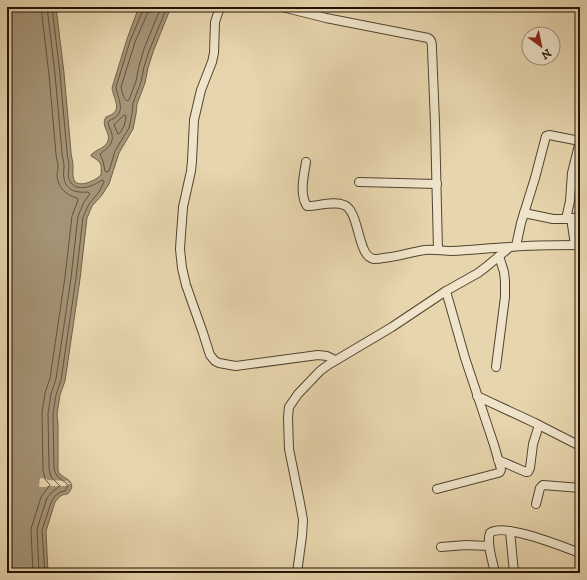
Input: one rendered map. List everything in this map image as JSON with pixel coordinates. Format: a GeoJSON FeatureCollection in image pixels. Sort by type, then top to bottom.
{"type":"FeatureCollection","features":[{"type":"Feature","properties":{"kind":"street"},"geometry":{"type":"LineString","coordinates":[[220,7],[214,22],[214,49],[211,67],[196,111],[191,171],[183,207],[180,249],[186,285],[210,355],[219,363],[236,366],[318,355],[327,356],[335,360]]}},
{"type":"Feature","properties":{"kind":"street"},"geometry":{"type":"LineString","coordinates":[[282,7],[326,18],[402,32],[430,39],[432,49],[438,250]]}},
{"type":"Feature","properties":{"kind":"street"},"geometry":{"type":"LineString","coordinates":[[296,573],[303,520],[289,450],[288,417],[290,407],[298,394],[320,371],[335,360],[392,327],[446,291],[482,270],[513,246],[535,178],[546,136],[549,135],[580,141],[572,174],[568,219],[578,245],[513,246],[445,251],[422,250],[400,256],[374,259],[368,256],[364,250],[348,207],[342,204],[307,206],[304,199],[303,187],[306,162]]}},
{"type":"Feature","properties":{"kind":"street"},"geometry":{"type":"LineString","coordinates":[[359,182],[437,184]]}},
{"type":"Feature","properties":{"kind":"street"},"geometry":{"type":"LineString","coordinates":[[524,213],[553,219],[580,217]]}},
{"type":"Feature","properties":{"kind":"street"},"geometry":{"type":"LineString","coordinates":[[496,367],[505,296],[504,272],[499,256]]}},
{"type":"Feature","properties":{"kind":"street"},"geometry":{"type":"LineString","coordinates":[[437,489],[500,472],[501,469],[464,358],[446,291]]}},
{"type":"Feature","properties":{"kind":"street"},"geometry":{"type":"LineString","coordinates":[[477,396],[580,446]]}},
{"type":"Feature","properties":{"kind":"street"},"geometry":{"type":"LineString","coordinates":[[498,460],[528,472],[539,425]]}},
{"type":"Feature","properties":{"kind":"street"},"geometry":{"type":"LineString","coordinates":[[536,504],[540,488],[543,485],[580,488]]}},
{"type":"Feature","properties":{"kind":"street"},"geometry":{"type":"LineString","coordinates":[[495,573],[488,536],[492,531],[510,531],[557,544],[580,553]]}},
{"type":"Feature","properties":{"kind":"street"},"geometry":{"type":"LineString","coordinates":[[510,531],[514,573]]}},
{"type":"Feature","properties":{"kind":"street"},"geometry":{"type":"LineString","coordinates":[[441,547],[466,545],[490,546]]}},
{"type":"Feature","properties":{"kind":"water"},"geometry":{"type":"Polygon","coordinates":[[[7,7],[56,7],[73,163],[73,177],[76,182],[82,184],[93,181],[101,175],[100,163],[91,155],[95,151],[105,146],[109,138],[104,120],[106,117],[112,115],[116,109],[116,101],[112,88],[137,12],[140,7],[171,7],[148,68],[145,83],[137,104],[133,129],[119,153],[109,184],[92,206],[87,218],[80,279],[65,381],[60,395],[57,414],[58,471],[72,485],[67,494],[62,495],[55,502],[46,531],[48,573],[7,573],[7,7]]]}},
{"type":"Feature","properties":{"kind":"pier"},"geometry":{"type":"Polygon","coordinates":[[[40,478],[47,480],[68,481],[68,483],[71,484],[68,484],[68,486],[39,487],[40,478]]]}}]}
